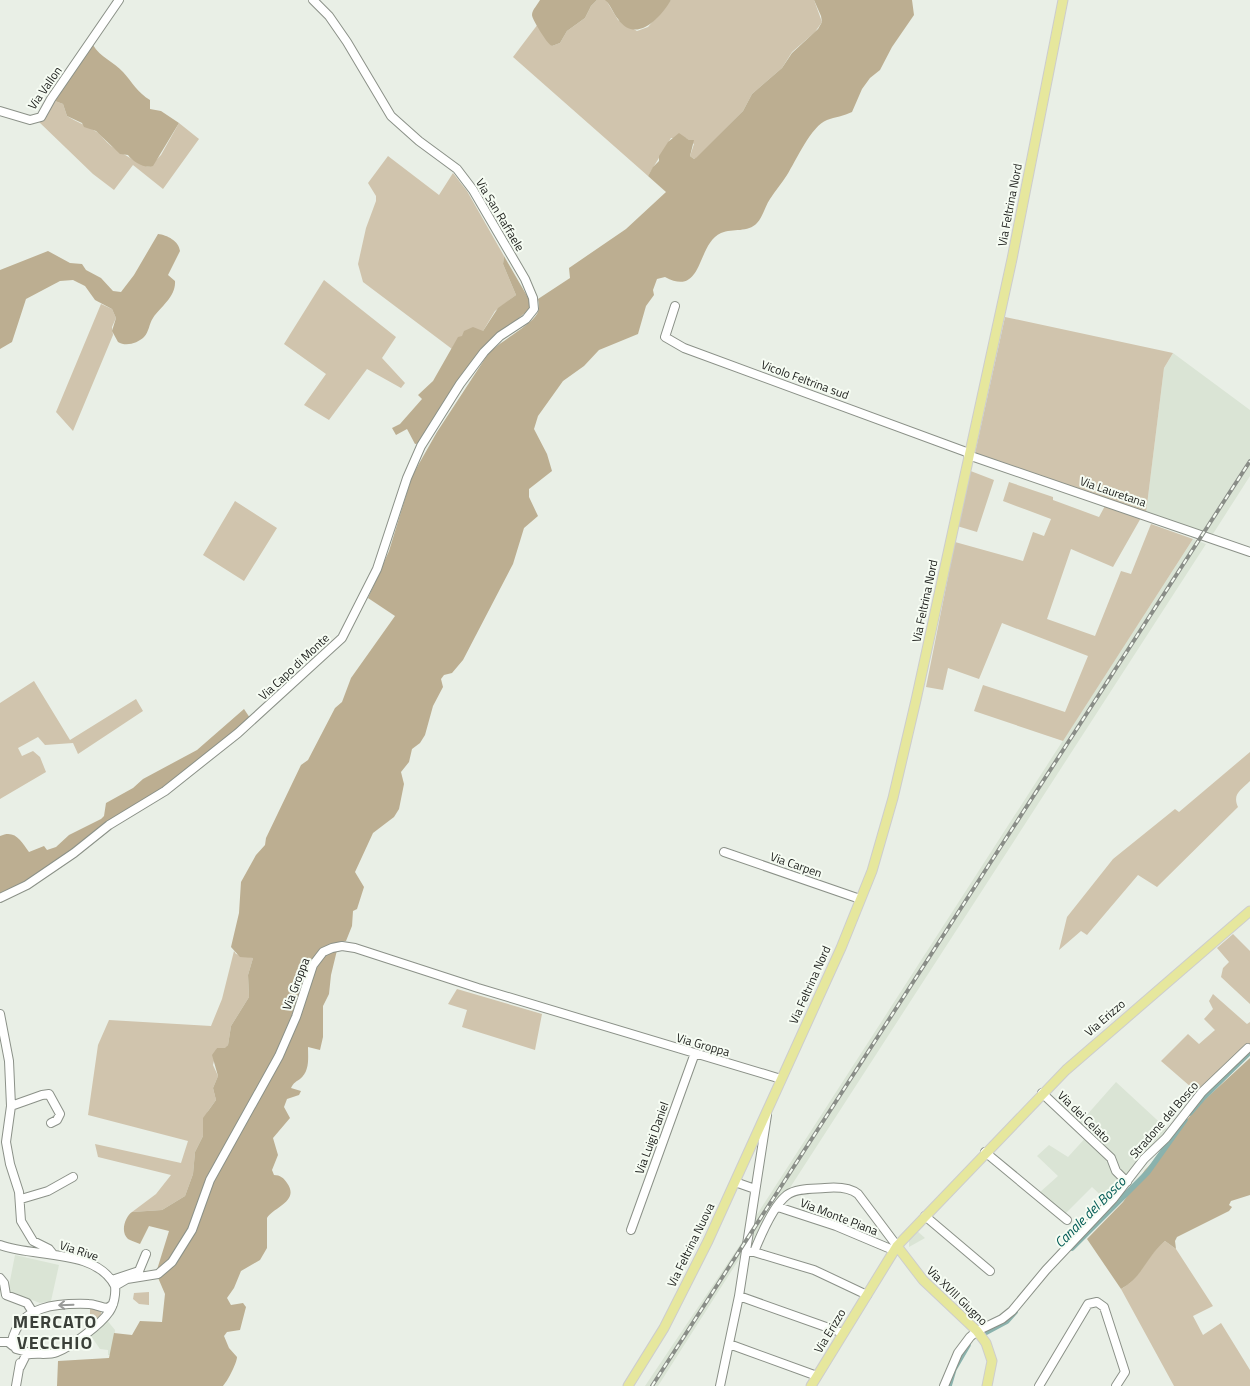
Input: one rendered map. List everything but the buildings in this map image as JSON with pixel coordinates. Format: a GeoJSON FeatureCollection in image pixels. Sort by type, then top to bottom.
{"type":"FeatureCollection","features":[{"type":"Feature","properties":{"kind":"main road","name":"Via Feltrina Nord"},"geometry":{"type":"LineString","coordinates":[[768,1111],[841,948],[872,871],[893,798],[1012,259],[1063,0]]}},
{"type":"Feature","properties":{"kind":"main road","name":"Via Erizzo"},"geometry":{"type":"LineString","coordinates":[[811,1386],[895,1248],[1042,1093],[1110,1030],[1250,911]]}},
{"type":"Feature","properties":{"kind":"main road","name":"Via Feltrina Nuova"},"geometry":{"type":"LineString","coordinates":[[628,1386],[680,1296],[768,1111]]}},
{"type":"Feature","properties":{"kind":"main road","name":"Via XVIII Giugno"},"geometry":{"type":"LineString","coordinates":[[895,1248],[922,1280],[979,1335]]}},
{"type":"Feature","properties":{"kind":"main road"},"geometry":{"type":"LineString","coordinates":[[979,1335],[989,1348],[992,1361],[987,1386]]}},
{"type":"Feature","properties":{"kind":"street","name":"Via Vallon"},"geometry":{"type":"LineString","coordinates":[[0,111],[30,120],[41,117],[119,0]]}},
{"type":"Feature","properties":{"kind":"street","name":"Via San Raffaele"},"geometry":{"type":"LineString","coordinates":[[313,0],[329,16],[347,42],[392,116],[419,141],[457,169],[473,190],[531,292],[535,304],[531,315]]}},
{"type":"Feature","properties":{"kind":"street","name":"Vicolo Feltrina sud"},"geometry":{"type":"LineString","coordinates":[[675,306],[665,337],[684,348],[969,454]]}},
{"type":"Feature","properties":{"kind":"street","name":"Via Capo di Monte"},"geometry":{"type":"LineString","coordinates":[[0,898],[27,885],[74,853],[109,825],[165,791],[238,733],[342,638],[377,569],[406,478],[421,446],[460,384],[484,352],[500,336],[531,315]]}},
{"type":"Feature","properties":{"kind":"street","name":"Via Lauretana"},"geometry":{"type":"LineString","coordinates":[[969,454],[1250,552]]}},
{"type":"Feature","properties":{"kind":"street","name":"Via Carpen"},"geometry":{"type":"LineString","coordinates":[[724,852],[860,899]]}},
{"type":"Feature","properties":{"kind":"street","name":"Via Groppa"},"geometry":{"type":"LineString","coordinates":[[113,1283],[158,1274],[172,1262],[183,1247],[201,1210],[210,1180],[285,1044],[313,965],[323,952],[332,948],[342,946],[355,948],[478,988],[782,1079]]}},
{"type":"Feature","properties":{"kind":"street"},"geometry":{"type":"LineString","coordinates":[[0,1014],[9,1061],[11,1106],[7,1149],[21,1199],[21,1221],[26,1233],[53,1254]]}},
{"type":"Feature","properties":{"kind":"street","name":"Stradone del Bosco"},"geometry":{"type":"LineString","coordinates":[[944,1386],[958,1353],[1012,1311],[1046,1270],[1095,1220],[1144,1159],[1166,1138],[1202,1092],[1248,1048]]}},
{"type":"Feature","properties":{"kind":"street","name":"Via Luigi Daniel"},"geometry":{"type":"LineString","coordinates":[[631,1230],[695,1053]]}},
{"type":"Feature","properties":{"kind":"street","name":"Via dei Celato"},"geometry":{"type":"LineString","coordinates":[[1042,1093],[1111,1158],[1116,1172],[1126,1182]]}},
{"type":"Feature","properties":{"kind":"street"},"geometry":{"type":"LineString","coordinates":[[11,1106],[42,1094],[49,1094],[60,1114],[59,1118],[50,1124]]}},
{"type":"Feature","properties":{"kind":"street","name":"Via Feltrina Nord"},"geometry":{"type":"LineString","coordinates":[[720,1386],[750,1252],[755,1189],[768,1111]]}},
{"type":"Feature","properties":{"kind":"street"},"geometry":{"type":"LineString","coordinates":[[985,1152],[1067,1220]]}},
{"type":"Feature","properties":{"kind":"street"},"geometry":{"type":"LineString","coordinates":[[21,1199],[48,1192],[73,1177]]}},
{"type":"Feature","properties":{"kind":"street"},"geometry":{"type":"LineString","coordinates":[[735,1182],[755,1189]]}},
{"type":"Feature","properties":{"kind":"street"},"geometry":{"type":"LineString","coordinates":[[867,1295],[814,1270],[750,1252],[787,1195],[801,1190],[850,1189],[865,1200],[895,1248]]}},
{"type":"Feature","properties":{"kind":"street","name":"Via Monte Piana"},"geometry":{"type":"LineString","coordinates":[[778,1207],[895,1248]]}},
{"type":"Feature","properties":{"kind":"street"},"geometry":{"type":"LineString","coordinates":[[925,1216],[990,1271]]}},
{"type":"Feature","properties":{"kind":"street","name":"Via Rive"},"geometry":{"type":"LineString","coordinates":[[0,1245],[20,1251],[53,1254],[74,1259],[95,1267],[113,1283]]}},
{"type":"Feature","properties":{"kind":"street"},"geometry":{"type":"LineString","coordinates":[[10,1342],[32,1353],[49,1354],[62,1350],[104,1318],[116,1292],[113,1283],[139,1271],[146,1254]]}},
{"type":"Feature","properties":{"kind":"street"},"geometry":{"type":"LineString","coordinates":[[0,1278],[4,1283],[6,1295],[27,1303],[32,1311]]}},
{"type":"Feature","properties":{"kind":"street"},"geometry":{"type":"LineString","coordinates":[[739,1296],[843,1333]]}},
{"type":"Feature","properties":{"kind":"street"},"geometry":{"type":"LineString","coordinates":[[1039,1386],[1088,1304],[1097,1302],[1104,1307],[1125,1372],[1116,1386]]}},
{"type":"Feature","properties":{"kind":"street"},"geometry":{"type":"LineString","coordinates":[[10,1342],[24,1319],[32,1311],[56,1306],[88,1304],[108,1308],[112,1304]]}},
{"type":"Feature","properties":{"kind":"street"},"geometry":{"type":"LineString","coordinates":[[99,1306],[104,1312],[104,1318]]}},
{"type":"Feature","properties":{"kind":"street"},"geometry":{"type":"LineString","coordinates":[[10,1342],[20,1358],[16,1386]]}},
{"type":"Feature","properties":{"kind":"street"},"geometry":{"type":"LineString","coordinates":[[729,1344],[817,1376]]}},
{"type":"Feature","properties":{"kind":"street"},"geometry":{"type":"LineString","coordinates":[[20,1367],[25,1356],[32,1353]]}},
{"type":"Feature","properties":{"kind":"shaded area"},"geometry":{"type":"Polygon","coordinates":[[[540,0],[597,0],[591,6],[585,18],[567,31],[560,43],[552,46],[540,31],[532,15],[540,0]]]}},
{"type":"Feature","properties":{"kind":"shaded area"},"geometry":{"type":"Polygon","coordinates":[[[597,0],[606,0],[618,20],[637,31],[648,27],[671,0],[814,0],[822,22],[815,32],[792,52],[782,68],[752,94],[743,111],[698,157],[694,159],[690,156],[694,144],[686,138],[671,138],[648,176],[513,57],[538,24],[552,46],[560,43],[567,31],[585,18],[591,6],[597,0]]]}},
{"type":"Feature","properties":{"kind":"shaded area"},"geometry":{"type":"Polygon","coordinates":[[[605,0],[671,0],[661,14],[648,26],[632,29],[625,26],[618,19],[605,0]]]}},
{"type":"Feature","properties":{"kind":"shaded area"},"geometry":{"type":"Polygon","coordinates":[[[814,0],[912,0],[914,15],[892,47],[880,70],[870,78],[862,89],[852,112],[827,120],[815,129],[768,202],[757,223],[749,228],[721,233],[713,239],[707,247],[698,267],[687,281],[678,282],[665,277],[657,279],[653,290],[654,295],[646,306],[638,334],[599,350],[584,366],[563,381],[538,416],[534,429],[547,454],[552,471],[529,489],[529,497],[538,516],[524,528],[513,564],[463,660],[452,673],[444,675],[441,679],[443,687],[433,706],[425,735],[420,743],[412,749],[409,762],[401,772],[404,784],[399,809],[394,817],[373,833],[355,872],[364,887],[357,909],[353,911],[352,926],[346,941],[339,942],[331,975],[329,994],[323,1006],[323,1037],[320,1050],[308,1047],[308,1064],[305,1072],[291,1088],[301,1091],[299,1095],[287,1099],[284,1107],[290,1118],[273,1138],[278,1155],[272,1170],[274,1175],[280,1176],[286,1181],[290,1189],[290,1195],[267,1218],[267,1248],[260,1260],[241,1271],[234,1288],[227,1298],[231,1305],[243,1303],[246,1307],[240,1330],[227,1332],[224,1336],[229,1348],[237,1357],[229,1377],[223,1386],[57,1386],[58,1361],[109,1358],[114,1333],[132,1335],[140,1321],[162,1322],[165,1294],[156,1273],[169,1231],[149,1226],[140,1244],[129,1240],[124,1233],[124,1225],[127,1217],[132,1212],[162,1210],[185,1196],[193,1174],[195,1152],[203,1136],[203,1118],[216,1100],[213,1088],[218,1076],[212,1055],[217,1048],[225,1048],[228,1045],[231,1026],[249,997],[248,975],[253,958],[240,957],[231,947],[239,913],[241,882],[256,855],[265,845],[266,838],[301,765],[308,760],[335,708],[342,702],[351,678],[395,616],[368,598],[389,551],[412,476],[437,432],[488,354],[533,319],[539,310],[538,299],[570,278],[569,268],[626,229],[666,192],[648,176],[659,161],[659,156],[668,142],[679,133],[689,140],[694,140],[690,156],[694,159],[697,157],[743,111],[752,94],[782,68],[792,53],[818,29],[822,22],[814,0]]]}},
{"type":"Feature","properties":{"kind":"shaded area"},"geometry":{"type":"Polygon","coordinates":[[[93,45],[99,53],[119,68],[139,91],[150,100],[150,109],[161,111],[179,123],[153,166],[143,166],[128,155],[120,154],[96,131],[84,127],[82,123],[67,116],[63,104],[55,101],[93,45]]]}},
{"type":"Feature","properties":{"kind":"shaded area"},"geometry":{"type":"Polygon","coordinates":[[[55,101],[63,104],[67,116],[97,132],[111,146],[122,153],[149,167],[161,155],[179,123],[199,139],[163,189],[133,165],[114,190],[93,174],[38,121],[44,119],[55,101]]]}},
{"type":"Feature","properties":{"kind":"shaded area"},"geometry":{"type":"Polygon","coordinates":[[[388,156],[439,195],[453,173],[467,191],[504,256],[503,264],[516,295],[495,311],[483,331],[465,335],[457,341],[452,349],[363,282],[358,264],[366,228],[376,201],[376,196],[368,183],[388,156]]]}},
{"type":"Feature","properties":{"kind":"shaded area"},"geometry":{"type":"Polygon","coordinates":[[[158,234],[172,239],[180,251],[168,275],[175,281],[171,297],[153,318],[144,337],[135,343],[118,342],[112,331],[116,318],[112,309],[95,300],[85,286],[73,280],[60,281],[26,299],[12,342],[0,349],[0,270],[48,251],[70,263],[82,264],[86,270],[101,278],[113,291],[121,292],[134,275],[158,234]]]}},
{"type":"Feature","properties":{"kind":"shaded area"},"geometry":{"type":"Polygon","coordinates":[[[504,256],[530,301],[531,308],[481,349],[421,443],[415,444],[407,429],[396,435],[392,428],[400,424],[422,399],[418,395],[433,381],[458,337],[462,336],[464,331],[473,327],[483,331],[498,308],[516,295],[503,264],[504,256]]]}},
{"type":"Feature","properties":{"kind":"shaded area"},"geometry":{"type":"Polygon","coordinates":[[[324,280],[396,337],[382,358],[405,383],[401,388],[367,369],[329,420],[304,405],[326,374],[284,344],[324,280]]]}},
{"type":"Feature","properties":{"kind":"shaded area"},"geometry":{"type":"Polygon","coordinates":[[[101,304],[112,309],[116,318],[112,327],[113,335],[73,431],[56,412],[101,304]]]}},
{"type":"Feature","properties":{"kind":"shaded area"},"geometry":{"type":"Polygon","coordinates":[[[1005,317],[1173,353],[1164,368],[1146,513],[975,453],[1005,317]]]}},
{"type":"Feature","properties":{"kind":"shaded area"},"geometry":{"type":"Polygon","coordinates":[[[1173,353],[1250,410],[1250,476],[1211,537],[1146,513],[1164,368],[1173,353]]]}},
{"type":"Feature","properties":{"kind":"shaded area"},"geometry":{"type":"Polygon","coordinates":[[[968,470],[994,480],[977,532],[957,526],[968,470]]]}},
{"type":"Feature","properties":{"kind":"shaded area"},"geometry":{"type":"Polygon","coordinates":[[[1009,482],[1053,497],[1053,500],[1099,517],[1106,504],[1142,516],[1113,567],[1071,549],[1047,619],[1095,636],[1121,571],[1131,574],[1151,524],[1193,539],[1063,741],[974,711],[983,685],[1065,712],[1088,656],[1002,623],[979,679],[948,668],[943,690],[926,687],[955,542],[1023,561],[1033,532],[1044,536],[1051,519],[1003,501],[1009,482]]]}},
{"type":"Feature","properties":{"kind":"shaded area"},"geometry":{"type":"Polygon","coordinates":[[[235,501],[277,528],[244,581],[203,555],[235,501]]]}},
{"type":"Feature","properties":{"kind":"shaded area"},"geometry":{"type":"Polygon","coordinates":[[[1193,539],[1206,544],[751,1248],[756,1216],[1193,539]]]}},
{"type":"Feature","properties":{"kind":"shaded area"},"geometry":{"type":"Polygon","coordinates":[[[34,681],[70,740],[136,699],[143,711],[78,754],[73,743],[45,745],[38,737],[18,748],[22,756],[33,751],[40,757],[46,772],[0,799],[0,703],[34,681]]]}},
{"type":"Feature","properties":{"kind":"shaded area"},"geometry":{"type":"Polygon","coordinates":[[[244,709],[252,721],[222,745],[129,814],[0,898],[0,836],[5,834],[14,835],[29,852],[44,846],[47,850],[56,847],[69,835],[101,819],[104,816],[106,803],[133,788],[143,779],[197,750],[244,709]]]}},
{"type":"Feature","properties":{"kind":"shaded area"},"geometry":{"type":"Polygon","coordinates":[[[1250,752],[1250,781],[1237,795],[1236,803],[1238,807],[1157,887],[1138,875],[1087,935],[1081,931],[1059,950],[1067,917],[1113,859],[1175,809],[1179,812],[1250,752]]]}},
{"type":"Feature","properties":{"kind":"shaded area"},"geometry":{"type":"Polygon","coordinates":[[[1233,934],[1250,951],[1250,1004],[1221,977],[1223,968],[1229,962],[1217,948],[1233,934]]]}},
{"type":"Feature","properties":{"kind":"shaded area"},"geometry":{"type":"Polygon","coordinates":[[[234,951],[236,954],[253,958],[248,975],[249,997],[231,1026],[228,1045],[226,1048],[217,1048],[213,1065],[218,1076],[213,1088],[216,1100],[208,1111],[203,1123],[203,1136],[195,1152],[193,1174],[185,1196],[162,1210],[132,1212],[156,1194],[171,1175],[98,1157],[95,1144],[181,1163],[188,1141],[88,1115],[98,1045],[109,1020],[211,1026],[222,999],[234,951]]]}},
{"type":"Feature","properties":{"kind":"shaded area"},"geometry":{"type":"Polygon","coordinates":[[[457,989],[542,1014],[535,1050],[462,1027],[467,1010],[448,1004],[457,989]]]}},
{"type":"Feature","properties":{"kind":"shaded area"},"geometry":{"type":"Polygon","coordinates":[[[1213,994],[1247,1024],[1250,1022],[1250,1047],[1199,1094],[1161,1061],[1188,1034],[1199,1044],[1215,1030],[1204,1019],[1213,1009],[1209,1001],[1213,994]]]}},
{"type":"Feature","properties":{"kind":"shaded area"},"geometry":{"type":"Polygon","coordinates":[[[1250,1058],[1250,1195],[1231,1201],[1229,1205],[1232,1207],[1229,1211],[1177,1237],[1175,1241],[1176,1249],[1165,1241],[1153,1253],[1134,1279],[1121,1289],[1087,1239],[1123,1202],[1145,1170],[1171,1143],[1200,1104],[1250,1058]]]}},
{"type":"Feature","properties":{"kind":"shaded area"},"geometry":{"type":"Polygon","coordinates":[[[1116,1082],[1169,1131],[1110,1204],[1092,1187],[1065,1214],[1039,1193],[1058,1176],[1037,1156],[1049,1145],[1068,1157],[1088,1135],[1078,1125],[1116,1082]]]}},
{"type":"Feature","properties":{"kind":"shaded area"},"geometry":{"type":"Polygon","coordinates":[[[916,1230],[925,1238],[909,1247],[909,1239],[916,1230]]]}},
{"type":"Feature","properties":{"kind":"shaded area"},"geometry":{"type":"Polygon","coordinates":[[[746,1236],[743,1253],[658,1386],[645,1386],[746,1236]]]}},
{"type":"Feature","properties":{"kind":"shaded area"},"geometry":{"type":"Polygon","coordinates":[[[1165,1241],[1176,1249],[1213,1306],[1193,1316],[1203,1335],[1221,1323],[1250,1370],[1250,1386],[1174,1386],[1121,1289],[1134,1279],[1153,1253],[1165,1241]]]}},
{"type":"Feature","properties":{"kind":"shaded area"},"geometry":{"type":"Polygon","coordinates":[[[15,1255],[59,1265],[51,1301],[40,1303],[8,1291],[15,1255]]]}},
{"type":"Feature","properties":{"kind":"shaded area"},"geometry":{"type":"Polygon","coordinates":[[[149,1292],[149,1305],[139,1304],[133,1299],[134,1293],[149,1292]]]}},
{"type":"Feature","properties":{"kind":"shaded area"},"geometry":{"type":"Polygon","coordinates":[[[90,1306],[101,1312],[102,1317],[96,1323],[90,1315],[90,1306]]]}},
{"type":"Feature","properties":{"kind":"shaded area"},"geometry":{"type":"Polygon","coordinates":[[[106,1319],[115,1330],[113,1355],[108,1355],[108,1350],[100,1349],[89,1333],[106,1319]]]}},
{"type":"Feature","properties":{"kind":"waterway","name":"Canale del Bosco"},"geometry":{"type":"LineString","coordinates":[[1190,1113],[1250,1052]]}},
{"type":"Feature","properties":{"kind":"waterway","name":"Canale del Bosco"},"geometry":{"type":"LineString","coordinates":[[1072,1248],[1148,1172],[1185,1120]]}},
{"type":"Feature","properties":{"kind":"waterway","name":"Canale del Bosco"},"geometry":{"type":"LineString","coordinates":[[979,1336],[1007,1321],[1015,1312]]}},
{"type":"Feature","properties":{"kind":"waterway","name":"Canale del Bosco"},"geometry":{"type":"LineString","coordinates":[[949,1386],[954,1369],[968,1345]]}},
{"type":"Feature","properties":{"kind":"railway"},"geometry":{"type":"LineString","coordinates":[[652,1386],[1250,461]]}},
{"type":"Feature","properties":{"kind":"district","name":"MERCATO VECCHIO"},"geometry":{"type":"Point","coordinates":[55,1332]}}]}
